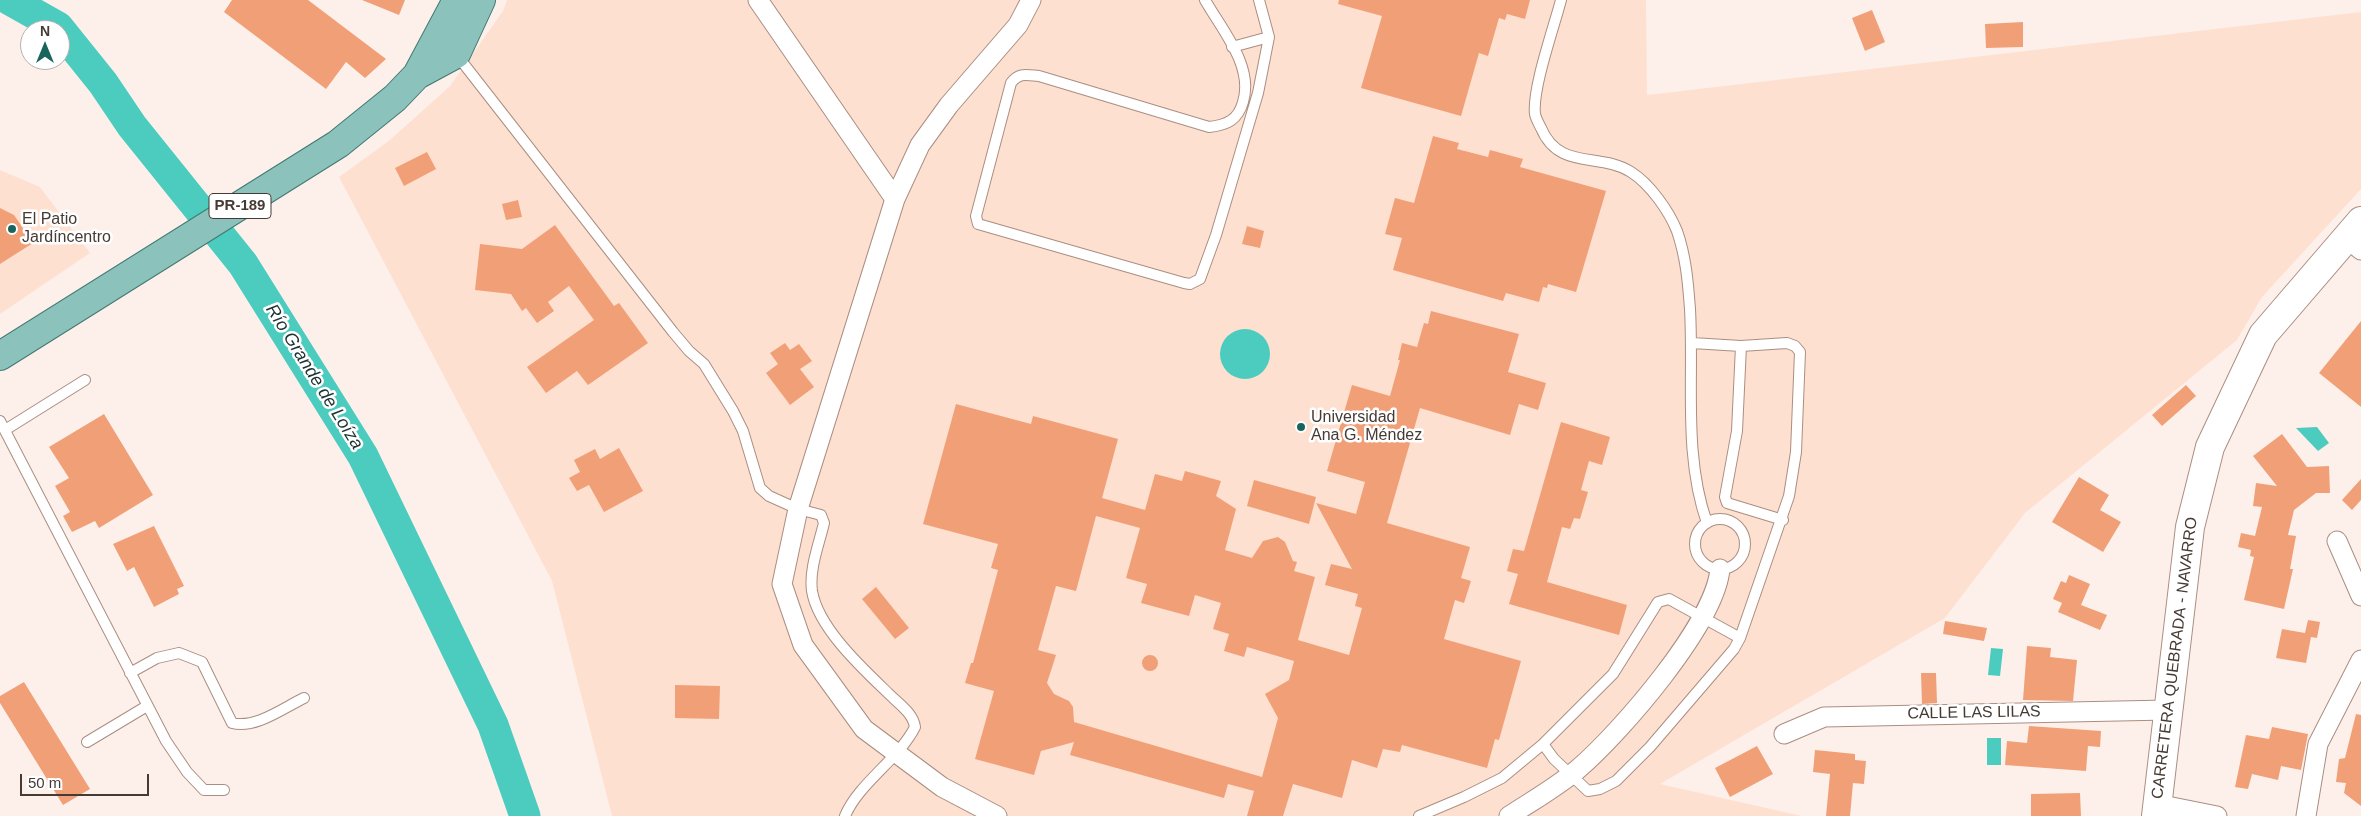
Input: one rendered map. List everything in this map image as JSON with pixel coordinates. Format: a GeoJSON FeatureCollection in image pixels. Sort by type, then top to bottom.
{"type":"FeatureCollection","features":[{"type":"Feature","properties":{"kind":"main road","name":"PR-189"},"geometry":{"type":"LineString","coordinates":[[0,356],[338,144],[395,98],[417,75],[457,0]]}},
{"type":"Feature","properties":{"kind":"main road"},"geometry":{"type":"LineString","coordinates":[[456,54],[481,0]]}},
{"type":"Feature","properties":{"kind":"main road","name":"PR-189"},"geometry":{"type":"LineString","coordinates":[[417,75],[456,54]]}},
{"type":"Feature","properties":{"kind":"street"},"geometry":{"type":"LineString","coordinates":[[758,0],[895,199]]}},
{"type":"Feature","properties":{"kind":"street"},"geometry":{"type":"LineString","coordinates":[[997,816],[942,787],[864,729],[803,645],[782,584],[798,509],[895,199],[920,145],[949,105],[1018,25],[1030,0]]}},
{"type":"Feature","properties":{"kind":"street","name":"CARRETERA QUEBRADA - NAVARRO"},"geometry":{"type":"LineString","coordinates":[[2156,810],[2190,527],[2210,447],[2263,335],[2356,236]]}},
{"type":"Feature","properties":{"kind":"street"},"geometry":{"type":"LineString","coordinates":[[2337,541],[2361,596]]}},
{"type":"Feature","properties":{"kind":"street"},"geometry":{"type":"LineString","coordinates":[[1509,816],[1570,775],[1655,688],[1709,605],[1720,569]]}},
{"type":"Feature","properties":{"kind":"street"},"geometry":{"type":"LineString","coordinates":[[2306,816],[2318,744],[2361,660]]}},
{"type":"Feature","properties":{"kind":"street","name":"CALLE LAS LILAS"},"geometry":{"type":"LineString","coordinates":[[1784,734],[1824,717],[2168,710]]}},
{"type":"Feature","properties":{"kind":"street"},"geometry":{"type":"LineString","coordinates":[[2156,810],[2217,816]]}},
{"type":"Feature","properties":{"kind":"lane"},"geometry":{"type":"LineString","coordinates":[[1205,0],[1245,74],[1247,84],[1240,111],[1234,119],[1224,125],[1209,127],[1039,76],[1021,74],[1011,83],[976,216],[978,224],[1184,283],[1190,284],[1200,279],[1232,184],[1258,94],[1269,37],[1259,0]]}},
{"type":"Feature","properties":{"kind":"lane"},"geometry":{"type":"LineString","coordinates":[[1561,0],[1538,86],[1535,114],[1546,139],[1563,154],[1630,171],[1652,189],[1676,230],[1687,269],[1692,343],[1690,392],[1692,455],[1698,497],[1707,523]]}},
{"type":"Feature","properties":{"kind":"lane"},"geometry":{"type":"LineString","coordinates":[[1232,47],[1269,37]]}},
{"type":"Feature","properties":{"kind":"lane"},"geometry":{"type":"LineString","coordinates":[[456,54],[673,332],[689,351],[704,364],[743,431],[760,488],[769,496],[798,509],[821,515],[824,523],[815,560],[812,591],[830,630],[852,656],[910,714],[914,721],[912,732],[850,805],[845,816]]}},
{"type":"Feature","properties":{"kind":"lane"},"geometry":{"type":"LineString","coordinates":[[1544,744],[1554,759],[1588,791],[1600,789],[1616,781],[1650,747],[1734,649],[1740,638],[1783,520],[1789,496],[1796,452],[1800,352],[1795,346],[1787,344],[1741,346],[1692,343]]}},
{"type":"Feature","properties":{"kind":"lane"},"geometry":{"type":"LineString","coordinates":[[1741,346],[1737,431],[1724,497],[1727,503],[1783,520]]}},
{"type":"Feature","properties":{"kind":"lane"},"geometry":{"type":"LineString","coordinates":[[85,380],[2,426],[147,706],[187,772],[204,790],[224,790]]}},
{"type":"Feature","properties":{"kind":"lane"},"geometry":{"type":"LineString","coordinates":[[1722,519],[1731,522],[1739,528],[1744,536],[1745,546],[1742,556],[1736,563],[1720,569],[1708,567],[1701,561],[1694,543],[1697,533],[1707,523],[1722,519]]}},
{"type":"Feature","properties":{"kind":"lane"},"geometry":{"type":"LineString","coordinates":[[1419,816],[1502,778],[1544,744],[1613,674],[1658,602],[1669,599],[1740,638]]}},
{"type":"Feature","properties":{"kind":"lane"},"geometry":{"type":"LineString","coordinates":[[130,673],[157,658],[179,652],[202,662],[232,723],[243,726],[260,720],[304,698]]}},
{"type":"Feature","properties":{"kind":"lane"},"geometry":{"type":"LineString","coordinates":[[87,742],[147,706]]}},
{"type":"Feature","properties":{"kind":"shaded area","name":"Universidad Ana G. Méndez"},"geometry":{"type":"Polygon","coordinates":[[[507,0],[1646,0],[1647,95],[2361,12],[2361,189],[2262,297],[2237,340],[2025,513],[1945,618],[1660,784],[1802,816],[612,816],[552,581],[339,177],[390,140],[450,86],[503,11],[507,0]]]}},
{"type":"Feature","properties":{"kind":"shaded area"},"geometry":{"type":"Polygon","coordinates":[[[0,170],[40,187],[90,253],[0,314],[0,170]]]}},
{"type":"Feature","properties":{"kind":"water"},"geometry":{"type":"Polygon","coordinates":[[[1245,329],[1254,331],[1265,340],[1270,354],[1268,363],[1259,374],[1245,379],[1236,377],[1225,368],[1220,354],[1222,345],[1231,334],[1245,329]]]}},
{"type":"Feature","properties":{"kind":"water"},"geometry":{"type":"Polygon","coordinates":[[[2317,427],[2329,443],[2318,451],[2296,428],[2317,427]]]}},
{"type":"Feature","properties":{"kind":"water"},"geometry":{"type":"Polygon","coordinates":[[[1991,648],[2003,649],[2000,676],[1988,675],[1991,648]]]}},
{"type":"Feature","properties":{"kind":"water"},"geometry":{"type":"Polygon","coordinates":[[[1987,738],[2001,738],[2001,765],[1987,765],[1987,738]]]}},
{"type":"Feature","properties":{"kind":"building"},"geometry":{"type":"Polygon","coordinates":[[[232,0],[308,0],[386,59],[365,78],[346,62],[326,89],[224,12],[232,0]]]}},
{"type":"Feature","properties":{"kind":"building"},"geometry":{"type":"Polygon","coordinates":[[[362,0],[405,0],[399,15],[362,0]]]}},
{"type":"Feature","properties":{"kind":"building"},"geometry":{"type":"Polygon","coordinates":[[[1339,0],[1530,0],[1525,19],[1507,14],[1505,20],[1499,18],[1488,56],[1479,53],[1461,116],[1361,88],[1382,16],[1338,4],[1339,0]]]}},
{"type":"Feature","properties":{"kind":"building"},"geometry":{"type":"Polygon","coordinates":[[[1872,10],[1885,42],[1865,51],[1852,18],[1872,10]]]}},
{"type":"Feature","properties":{"kind":"building"},"geometry":{"type":"Polygon","coordinates":[[[2023,22],[2023,47],[1986,48],[1985,24],[2023,22]]]}},
{"type":"Feature","properties":{"kind":"building"},"geometry":{"type":"Polygon","coordinates":[[[1433,136],[1459,143],[1457,149],[1488,157],[1490,150],[1523,159],[1520,167],[1606,191],[1576,292],[1548,284],[1547,288],[1543,287],[1539,302],[1506,293],[1503,301],[1393,270],[1402,238],[1385,234],[1395,198],[1414,203],[1433,136]]]}},
{"type":"Feature","properties":{"kind":"building"},"geometry":{"type":"Polygon","coordinates":[[[427,152],[436,169],[404,186],[395,168],[427,152]]]}},
{"type":"Feature","properties":{"kind":"building"},"geometry":{"type":"Polygon","coordinates":[[[518,200],[522,217],[506,220],[502,204],[518,200]]]}},
{"type":"Feature","properties":{"kind":"building","name":"El Patio Jardíncentro"},"geometry":{"type":"Polygon","coordinates":[[[0,208],[14,215],[33,243],[0,264],[0,208]]]}},
{"type":"Feature","properties":{"kind":"building"},"geometry":{"type":"Polygon","coordinates":[[[555,225],[614,306],[619,303],[648,343],[588,385],[577,371],[546,393],[527,367],[594,320],[569,286],[548,302],[554,311],[537,323],[526,308],[522,311],[511,294],[475,290],[480,244],[522,249],[555,225]]]}},
{"type":"Feature","properties":{"kind":"building"},"geometry":{"type":"Polygon","coordinates":[[[1247,226],[1264,231],[1260,248],[1242,244],[1247,226]]]}},
{"type":"Feature","properties":{"kind":"building"},"geometry":{"type":"Polygon","coordinates":[[[1431,311],[1519,334],[1508,372],[1546,383],[1538,410],[1519,404],[1510,435],[1420,408],[1387,523],[1470,547],[1461,578],[1471,581],[1464,603],[1455,600],[1444,639],[1521,661],[1499,740],[1495,739],[1487,768],[1402,745],[1400,752],[1383,749],[1377,768],[1352,760],[1342,798],[1293,784],[1283,816],[1247,816],[1254,791],[1228,784],[1224,798],[1070,755],[1074,742],[1041,751],[1034,775],[975,759],[994,691],[965,683],[971,663],[973,663],[998,570],[991,568],[998,544],[923,524],[956,404],[1031,424],[1033,416],[1118,439],[1102,498],[1145,510],[1155,474],[1182,481],[1185,471],[1221,481],[1216,496],[1236,509],[1225,550],[1252,558],[1263,541],[1278,537],[1285,542],[1293,561],[1297,562],[1294,571],[1315,577],[1298,640],[1349,655],[1362,608],[1355,606],[1358,594],[1325,585],[1331,564],[1352,569],[1316,503],[1356,514],[1365,482],[1327,471],[1352,385],[1390,396],[1400,360],[1398,360],[1402,343],[1417,347],[1424,323],[1428,324],[1431,311]],[[1096,516],[1076,591],[1056,586],[1038,650],[1056,655],[1047,683],[1054,694],[1069,701],[1073,707],[1074,722],[1262,777],[1278,718],[1265,694],[1289,680],[1294,661],[1247,647],[1244,657],[1224,651],[1229,634],[1213,629],[1221,603],[1195,595],[1189,616],[1141,603],[1147,584],[1126,578],[1140,528],[1096,516]]]}},
{"type":"Feature","properties":{"kind":"building"},"geometry":{"type":"Polygon","coordinates":[[[2361,321],[2361,407],[2319,373],[2361,321]]]}},
{"type":"Feature","properties":{"kind":"building"},"geometry":{"type":"Polygon","coordinates":[[[785,343],[790,350],[799,344],[812,361],[800,369],[814,387],[790,405],[766,373],[778,364],[770,353],[785,343]]]}},
{"type":"Feature","properties":{"kind":"building"},"geometry":{"type":"Polygon","coordinates":[[[2186,385],[2196,396],[2162,426],[2152,415],[2186,385]]]}},
{"type":"Feature","properties":{"kind":"building"},"geometry":{"type":"Polygon","coordinates":[[[104,414],[153,495],[99,528],[95,521],[72,532],[63,516],[70,512],[55,486],[69,478],[49,447],[104,414]]]}},
{"type":"Feature","properties":{"kind":"building"},"geometry":{"type":"Polygon","coordinates":[[[1561,422],[1610,437],[1602,465],[1589,461],[1581,490],[1588,492],[1580,519],[1574,518],[1570,529],[1562,527],[1547,582],[1627,605],[1619,635],[1509,604],[1518,574],[1507,571],[1513,549],[1524,551],[1561,422]]]}},
{"type":"Feature","properties":{"kind":"building"},"geometry":{"type":"Polygon","coordinates":[[[2282,434],[2307,467],[2329,466],[2330,493],[2316,493],[2294,510],[2288,535],[2296,536],[2290,569],[2293,569],[2284,609],[2244,600],[2254,557],[2250,556],[2251,550],[2238,547],[2241,533],[2255,536],[2262,507],[2253,506],[2256,483],[2277,486],[2253,456],[2282,434]]]}},
{"type":"Feature","properties":{"kind":"building"},"geometry":{"type":"Polygon","coordinates":[[[619,448],[643,491],[604,512],[589,485],[577,491],[569,478],[580,472],[574,460],[595,449],[600,459],[619,448]]]}},
{"type":"Feature","properties":{"kind":"building"},"geometry":{"type":"Polygon","coordinates":[[[2079,477],[2109,495],[2100,510],[2121,522],[2103,552],[2052,522],[2079,477]]]}},
{"type":"Feature","properties":{"kind":"building"},"geometry":{"type":"Polygon","coordinates":[[[2361,479],[2361,500],[2352,510],[2342,500],[2361,479]]]}},
{"type":"Feature","properties":{"kind":"building"},"geometry":{"type":"Polygon","coordinates":[[[1254,480],[1316,497],[1309,524],[1247,506],[1254,480]]]}},
{"type":"Feature","properties":{"kind":"building"},"geometry":{"type":"Polygon","coordinates":[[[154,526],[184,586],[177,589],[179,594],[154,607],[134,567],[127,571],[113,544],[154,526]]]}},
{"type":"Feature","properties":{"kind":"building"},"geometry":{"type":"Polygon","coordinates":[[[2069,575],[2090,584],[2081,605],[2107,615],[2100,630],[2058,612],[2062,603],[2053,599],[2061,581],[2066,583],[2069,575]]]}},
{"type":"Feature","properties":{"kind":"building"},"geometry":{"type":"Polygon","coordinates":[[[876,587],[909,628],[895,639],[862,599],[876,587]]]}},
{"type":"Feature","properties":{"kind":"building"},"geometry":{"type":"Polygon","coordinates":[[[2308,620],[2320,622],[2317,638],[2311,637],[2306,663],[2276,658],[2282,629],[2305,633],[2308,620]]]}},
{"type":"Feature","properties":{"kind":"building"},"geometry":{"type":"Polygon","coordinates":[[[1945,621],[1987,628],[1984,641],[1943,634],[1945,621]]]}},
{"type":"Feature","properties":{"kind":"building"},"geometry":{"type":"Polygon","coordinates":[[[2027,646],[2051,648],[2050,657],[2077,660],[2073,701],[2023,700],[2027,646]]]}},
{"type":"Feature","properties":{"kind":"building"},"geometry":{"type":"Polygon","coordinates":[[[1150,655],[1156,657],[1158,663],[1156,669],[1150,671],[1144,669],[1142,663],[1144,657],[1150,655]]]}},
{"type":"Feature","properties":{"kind":"building"},"geometry":{"type":"Polygon","coordinates":[[[1921,673],[1936,673],[1937,703],[1922,704],[1921,673]]]}},
{"type":"Feature","properties":{"kind":"building"},"geometry":{"type":"Polygon","coordinates":[[[24,682],[90,789],[63,805],[0,703],[0,696],[24,682]]]}},
{"type":"Feature","properties":{"kind":"building"},"geometry":{"type":"Polygon","coordinates":[[[675,685],[720,686],[719,719],[675,718],[675,685]]]}},
{"type":"Feature","properties":{"kind":"building"},"geometry":{"type":"Polygon","coordinates":[[[2356,714],[2361,715],[2361,806],[2344,793],[2346,783],[2336,782],[2339,759],[2345,758],[2356,714]]]}},
{"type":"Feature","properties":{"kind":"building"},"geometry":{"type":"Polygon","coordinates":[[[2029,726],[2101,731],[2100,747],[2088,746],[2086,771],[2005,765],[2007,741],[2027,743],[2029,726]]]}},
{"type":"Feature","properties":{"kind":"building"},"geometry":{"type":"Polygon","coordinates":[[[2272,727],[2308,734],[2301,770],[2281,766],[2278,780],[2252,774],[2248,789],[2235,787],[2246,735],[2269,739],[2272,727]]]}},
{"type":"Feature","properties":{"kind":"building"},"geometry":{"type":"Polygon","coordinates":[[[1757,746],[1773,774],[1730,797],[1715,768],[1757,746]]]}},
{"type":"Feature","properties":{"kind":"building"},"geometry":{"type":"Polygon","coordinates":[[[1815,750],[1855,754],[1855,760],[1866,761],[1864,784],[1853,783],[1850,816],[1826,816],[1830,774],[1813,772],[1815,750]]]}},
{"type":"Feature","properties":{"kind":"building"},"geometry":{"type":"Polygon","coordinates":[[[2080,793],[2081,816],[2031,816],[2031,794],[2080,793]]]}},
{"type":"Feature","properties":{"kind":"waterway","name":"Río Grande de Loíza"},"geometry":{"type":"LineString","coordinates":[[10,0],[58,27],[103,83],[132,126],[243,264],[363,456],[493,725],[525,816]]}},
{"type":"Feature","properties":{"kind":"place","name":"El Patio Jardíncentro"},"geometry":{"type":"Point","coordinates":[12,229]}},
{"type":"Feature","properties":{"kind":"place","name":"Universidad Ana G. Méndez"},"geometry":{"type":"Point","coordinates":[1301,427]}}]}
